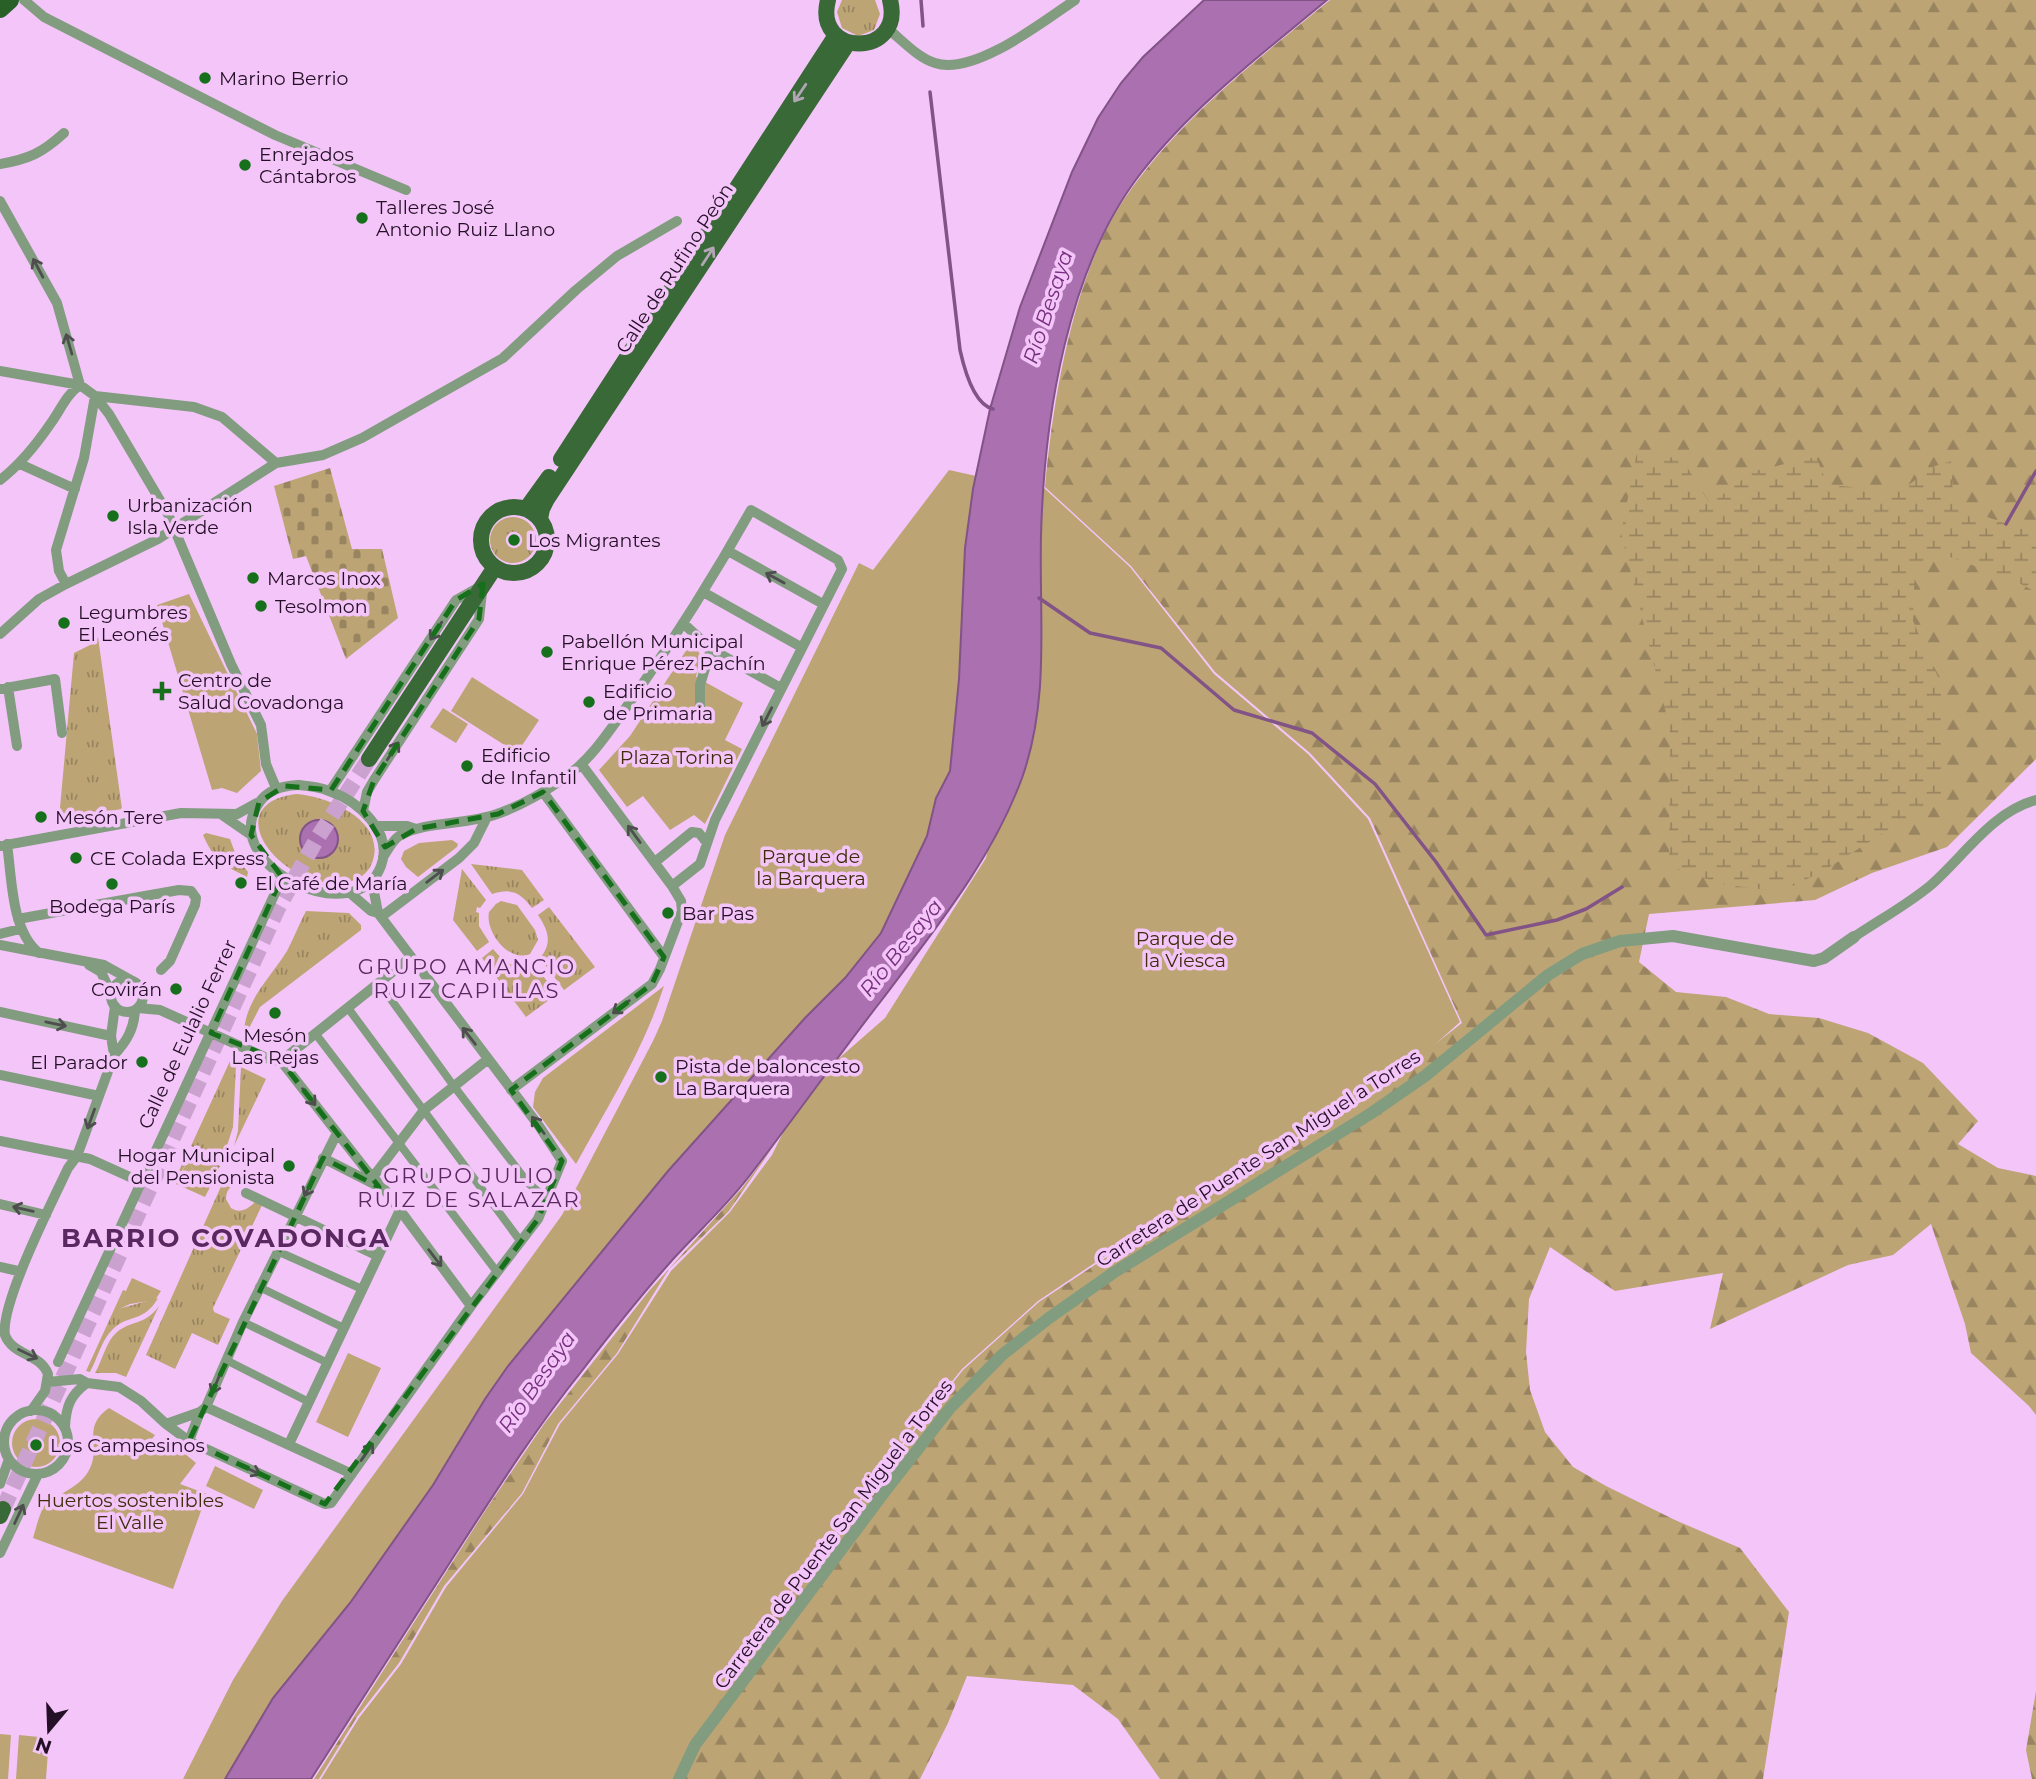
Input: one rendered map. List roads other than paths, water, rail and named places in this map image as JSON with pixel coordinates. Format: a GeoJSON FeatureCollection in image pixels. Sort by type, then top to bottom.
{"type":"FeatureCollection","features":[{"type":"Feature","properties":{"kind":"highway"},"geometry":{"type":"LineString","coordinates":[[0,9],[10,0]]}},
{"type":"Feature","properties":{"kind":"main road"},"geometry":{"type":"LineString","coordinates":[[828,0],[827,21],[842,39],[861,44],[873,41],[887,29],[892,15],[890,0]]}},
{"type":"Feature","properties":{"kind":"main road","name":"Calle de Rufino Peón"},"geometry":{"type":"LineString","coordinates":[[526,509],[842,39]]}},
{"type":"Feature","properties":{"kind":"main road","name":"Calle de Rufino Peón"},"geometry":{"type":"LineString","coordinates":[[540,519],[547,499],[842,39]]}},
{"type":"Feature","properties":{"kind":"main road"},"geometry":{"type":"LineString","coordinates":[[504,508],[526,509],[540,519],[547,538],[545,551],[538,563],[527,570],[514,573],[495,567],[482,550],[481,535],[486,521],[504,508]]}},
{"type":"Feature","properties":{"kind":"main road"},"geometry":{"type":"LineString","coordinates":[[369,759],[495,567]]}},
{"type":"Feature","properties":{"kind":"street"},"geometry":{"type":"LineString","coordinates":[[24,0],[44,17],[229,113],[406,190]]}},
{"type":"Feature","properties":{"kind":"street"},"geometry":{"type":"LineString","coordinates":[[887,29],[932,62],[942,65],[958,64],[1007,46],[1075,0]]}},
{"type":"Feature","properties":{"kind":"street"},"geometry":{"type":"LineString","coordinates":[[0,164],[25,160],[46,149],[64,133]]}},
{"type":"Feature","properties":{"kind":"street"},"geometry":{"type":"LineString","coordinates":[[0,201],[57,303],[80,385]]}},
{"type":"Feature","properties":{"kind":"street"},"geometry":{"type":"LineString","coordinates":[[0,635],[39,599],[150,543],[276,463],[323,455],[362,438],[503,358],[617,256],[677,221]]}},
{"type":"Feature","properties":{"kind":"street"},"geometry":{"type":"LineString","coordinates":[[0,371],[80,385],[96,396],[168,514],[231,664],[261,725],[266,764],[276,788]]}},
{"type":"Feature","properties":{"kind":"street"},"geometry":{"type":"LineString","coordinates":[[0,480],[20,464],[53,421],[69,393],[80,385]]}},
{"type":"Feature","properties":{"kind":"street"},"geometry":{"type":"LineString","coordinates":[[96,396],[194,407],[222,417],[276,463]]}},
{"type":"Feature","properties":{"kind":"street"},"geometry":{"type":"LineString","coordinates":[[66,584],[59,571],[56,550],[88,442],[96,396]]}},
{"type":"Feature","properties":{"kind":"street"},"geometry":{"type":"LineString","coordinates":[[20,464],[75,489]]}},
{"type":"Feature","properties":{"kind":"street"},"geometry":{"type":"LineString","coordinates":[[383,857],[397,838],[416,829],[458,824],[499,814],[543,792],[582,765],[610,730],[684,624],[751,510],[838,561],[842,569],[715,820],[699,864],[672,886]]}},
{"type":"Feature","properties":{"kind":"street"},"geometry":{"type":"LineString","coordinates":[[728,551],[823,604]]}},
{"type":"Feature","properties":{"kind":"street"},"geometry":{"type":"LineString","coordinates":[[330,791],[456,600],[483,584]]}},
{"type":"Feature","properties":{"kind":"street"},"geometry":{"type":"LineString","coordinates":[[363,811],[374,780],[479,619],[483,584]]}},
{"type":"Feature","properties":{"kind":"street"},"geometry":{"type":"LineString","coordinates":[[703,592],[801,646]]}},
{"type":"Feature","properties":{"kind":"street"},"geometry":{"type":"LineString","coordinates":[[684,624],[711,649],[781,688]]}},
{"type":"Feature","properties":{"kind":"street"},"geometry":{"type":"LineString","coordinates":[[700,706],[700,685],[711,649]]}},
{"type":"Feature","properties":{"kind":"street"},"geometry":{"type":"LineString","coordinates":[[17,746],[4,688],[55,679],[62,733]]}},
{"type":"Feature","properties":{"kind":"street"},"geometry":{"type":"LineString","coordinates":[[511,1090],[652,984],[682,911],[681,901],[672,886],[582,765]]}},
{"type":"Feature","properties":{"kind":"street"},"geometry":{"type":"LineString","coordinates":[[40,954],[28,942],[19,924],[4,845],[181,813],[241,813],[276,788],[298,786],[330,791],[363,811],[376,826],[382,842],[383,857],[380,869],[363,889],[350,893],[317,891],[283,876],[262,857],[251,835],[222,815]]}},
{"type":"Feature","properties":{"kind":"street"},"geometry":{"type":"LineString","coordinates":[[543,792],[664,957]]}},
{"type":"Feature","properties":{"kind":"street","name":"Carretera de Puente San Miguel a Torres"},"geometry":{"type":"LineString","coordinates":[[679,1779],[695,1745],[950,1408],[1002,1355],[1049,1318],[1113,1273],[1370,1114],[1425,1076],[1548,975],[1582,954],[1620,941],[1673,936],[1814,961],[1824,958],[1931,885],[2005,814],[2021,804],[2036,800]]}},
{"type":"Feature","properties":{"kind":"street"},"geometry":{"type":"LineString","coordinates":[[251,835],[252,817],[259,802]]}},
{"type":"Feature","properties":{"kind":"street"},"geometry":{"type":"LineString","coordinates":[[379,915],[459,858],[474,843],[487,817]]}},
{"type":"Feature","properties":{"kind":"street"},"geometry":{"type":"LineString","coordinates":[[376,826],[407,826],[416,829]]}},
{"type":"Feature","properties":{"kind":"street"},"geometry":{"type":"LineString","coordinates":[[655,862],[692,832],[699,833],[707,843]]}},
{"type":"Feature","properties":{"kind":"street","name":"Calle de Eulalio Ferrer"},"geometry":{"type":"LineString","coordinates":[[58,1362],[283,876]]}},
{"type":"Feature","properties":{"kind":"street"},"geometry":{"type":"LineString","coordinates":[[48,1382],[80,1379],[119,1387],[141,1401],[189,1441],[326,1504],[331,1503],[471,1306],[538,1219],[562,1161],[539,1126],[379,915],[372,881]]}},
{"type":"Feature","properties":{"kind":"street"},"geometry":{"type":"LineString","coordinates":[[0,934],[19,924],[145,896],[179,890],[191,891],[196,898],[195,905],[170,961],[160,970]]}},
{"type":"Feature","properties":{"kind":"street"},"geometry":{"type":"LineString","coordinates":[[350,893],[379,915]]}},
{"type":"Feature","properties":{"kind":"street"},"geometry":{"type":"LineString","coordinates":[[0,946],[104,965],[138,984],[160,1010]]}},
{"type":"Feature","properties":{"kind":"street"},"geometry":{"type":"LineString","coordinates":[[116,1006],[124,1012],[136,1009],[160,1010],[271,1060],[281,1061],[410,958]]}},
{"type":"Feature","properties":{"kind":"street"},"geometry":{"type":"LineString","coordinates":[[84,962],[101,972],[116,1006],[111,1036],[114,1055]]}},
{"type":"Feature","properties":{"kind":"street"},"geometry":{"type":"LineString","coordinates":[[111,993],[121,981],[131,980]]}},
{"type":"Feature","properties":{"kind":"street"},"geometry":{"type":"LineString","coordinates":[[379,983],[528,1183],[546,1198]]}},
{"type":"Feature","properties":{"kind":"street"},"geometry":{"type":"LineString","coordinates":[[87,1382],[69,1400],[65,1412],[68,1444],[64,1459],[53,1469],[38,1474],[22,1471],[9,1460],[4,1446],[5,1432],[12,1420],[31,1410],[42,1396],[48,1382],[44,1366],[12,1345],[2,1328],[5,1310],[18,1271],[68,1168],[77,1156],[114,1055],[126,1042],[136,1009],[143,1000],[142,990]]}},
{"type":"Feature","properties":{"kind":"street"},"geometry":{"type":"LineString","coordinates":[[348,1008],[521,1242]]}},
{"type":"Feature","properties":{"kind":"street"},"geometry":{"type":"LineString","coordinates":[[0,1012],[111,1036]]}},
{"type":"Feature","properties":{"kind":"street"},"geometry":{"type":"LineString","coordinates":[[315,1033],[497,1272]]}},
{"type":"Feature","properties":{"kind":"street"},"geometry":{"type":"LineString","coordinates":[[373,1177],[424,1110],[487,1060]]}},
{"type":"Feature","properties":{"kind":"street"},"geometry":{"type":"LineString","coordinates":[[281,1061],[385,1190],[471,1306]]}},
{"type":"Feature","properties":{"kind":"street"},"geometry":{"type":"LineString","coordinates":[[0,1075],[99,1096]]}},
{"type":"Feature","properties":{"kind":"street"},"geometry":{"type":"LineString","coordinates":[[189,1441],[259,1287],[337,1133]]}},
{"type":"Feature","properties":{"kind":"street"},"geometry":{"type":"LineString","coordinates":[[0,1141],[90,1159],[141,1182]]}},
{"type":"Feature","properties":{"kind":"street"},"geometry":{"type":"LineString","coordinates":[[323,1158],[385,1190]]}},
{"type":"Feature","properties":{"kind":"street"},"geometry":{"type":"LineString","coordinates":[[246,1193],[378,1256]]}},
{"type":"Feature","properties":{"kind":"street"},"geometry":{"type":"LineString","coordinates":[[0,1204],[46,1215]]}},
{"type":"Feature","properties":{"kind":"street"},"geometry":{"type":"LineString","coordinates":[[289,1444],[400,1210]]}},
{"type":"Feature","properties":{"kind":"street"},"geometry":{"type":"LineString","coordinates":[[277,1251],[362,1289]]}},
{"type":"Feature","properties":{"kind":"street"},"geometry":{"type":"LineString","coordinates":[[0,1267],[18,1271]]}},
{"type":"Feature","properties":{"kind":"street"},"geometry":{"type":"LineString","coordinates":[[259,1287],[344,1328]]}},
{"type":"Feature","properties":{"kind":"street"},"geometry":{"type":"LineString","coordinates":[[243,1322],[328,1363]]}},
{"type":"Feature","properties":{"kind":"street"},"geometry":{"type":"LineString","coordinates":[[226,1360],[309,1402]]}},
{"type":"Feature","properties":{"kind":"street"},"geometry":{"type":"LineString","coordinates":[[31,1410],[47,1412],[65,1428]]}},
{"type":"Feature","properties":{"kind":"street"},"geometry":{"type":"LineString","coordinates":[[166,1424],[203,1410],[289,1444],[352,1474]]}},
{"type":"Feature","properties":{"kind":"street"},"geometry":{"type":"LineString","coordinates":[[0,1484],[9,1460]]}},
{"type":"Feature","properties":{"kind":"street"},"geometry":{"type":"LineString","coordinates":[[0,1553],[38,1474]]}},
{"type":"Feature","properties":{"kind":"water","name":"Río Besaya"},"geometry":{"type":"Polygon","coordinates":[[[1204,0],[1327,0],[1229,82],[1183,125],[1141,173],[1116,211],[1095,253],[1064,346],[1047,443],[1041,536],[1040,688],[1031,748],[1022,778],[994,838],[978,867],[941,921],[747,1179],[651,1285],[546,1419],[496,1491],[311,1779],[225,1779],[273,1698],[350,1603],[433,1485],[508,1366],[668,1171],[805,1018],[845,978],[881,933],[927,836],[936,798],[950,771],[959,679],[965,548],[973,489],[990,409],[1020,307],[1072,172],[1098,118],[1121,83],[1143,57],[1204,0]]]}},
{"type":"Feature","properties":{"kind":"water"},"geometry":{"type":"Polygon","coordinates":[[[319,820],[332,826],[338,839],[332,852],[319,858],[306,852],[300,839],[306,826],[319,820]]]}},
{"type":"Feature","properties":{"kind":"waterway"},"geometry":{"type":"LineString","coordinates":[[921,0],[923,26]]}},
{"type":"Feature","properties":{"kind":"waterway"},"geometry":{"type":"LineString","coordinates":[[930,92],[960,350],[975,393],[986,406],[993,409]]}},
{"type":"Feature","properties":{"kind":"waterway"},"geometry":{"type":"LineString","coordinates":[[2006,524],[2036,471]]}},
{"type":"Feature","properties":{"kind":"waterway"},"geometry":{"type":"LineString","coordinates":[[1039,598],[1090,633],[1161,648],[1234,710],[1312,733],[1375,784],[1436,862],[1486,935],[1557,920],[1586,909],[1622,887]]}},
{"type":"Feature","properties":{"kind":"tunnel"},"geometry":{"type":"LineString","coordinates":[[3,1509],[278,908],[318,837],[369,759]]}},
{"type":"Feature","properties":{"kind":"place","name":"Marino Berrio"},"geometry":{"type":"Point","coordinates":[205,78]}},
{"type":"Feature","properties":{"kind":"place","name":"Enrejados Cántabros"},"geometry":{"type":"Point","coordinates":[245,165]}},
{"type":"Feature","properties":{"kind":"place","name":"Talleres José Antonio Ruiz Llano"},"geometry":{"type":"Point","coordinates":[362,218]}},
{"type":"Feature","properties":{"kind":"place","name":"Urbanización Isla Verde"},"geometry":{"type":"Point","coordinates":[113,516]}},
{"type":"Feature","properties":{"kind":"place","name":"Los Migrantes"},"geometry":{"type":"Point","coordinates":[514,540]}},
{"type":"Feature","properties":{"kind":"place","name":"Marcos Inox"},"geometry":{"type":"Point","coordinates":[253,578]}},
{"type":"Feature","properties":{"kind":"place","name":"Tesolmon"},"geometry":{"type":"Point","coordinates":[261,606]}},
{"type":"Feature","properties":{"kind":"place","name":"Legumbres El Leonés"},"geometry":{"type":"Point","coordinates":[64,623]}},
{"type":"Feature","properties":{"kind":"place","name":"Pabellón Municipal Enrique Pérez Pachín"},"geometry":{"type":"Point","coordinates":[547,652]}},
{"type":"Feature","properties":{"kind":"place","name":"Centro de Salud Covadonga"},"geometry":{"type":"Point","coordinates":[162,691]}},
{"type":"Feature","properties":{"kind":"place","name":"Edificio de Primaria"},"geometry":{"type":"Point","coordinates":[589,702]}},
{"type":"Feature","properties":{"kind":"place","name":"Edificio de Infantil"},"geometry":{"type":"Point","coordinates":[467,766]}},
{"type":"Feature","properties":{"kind":"place","name":"Mesón Tere"},"geometry":{"type":"Point","coordinates":[41,817]}},
{"type":"Feature","properties":{"kind":"place","name":"CE Colada Express"},"geometry":{"type":"Point","coordinates":[76,858]}},
{"type":"Feature","properties":{"kind":"place","name":"El Café de María"},"geometry":{"type":"Point","coordinates":[241,883]}},
{"type":"Feature","properties":{"kind":"place","name":"Bodega París"},"geometry":{"type":"Point","coordinates":[112,884]}},
{"type":"Feature","properties":{"kind":"place","name":"Bar Pas"},"geometry":{"type":"Point","coordinates":[668,913]}},
{"type":"Feature","properties":{"kind":"place","name":"Covirán"},"geometry":{"type":"Point","coordinates":[176,989]}},
{"type":"Feature","properties":{"kind":"place","name":"Mesón Las Rejas"},"geometry":{"type":"Point","coordinates":[275,1013]}},
{"type":"Feature","properties":{"kind":"place","name":"El Parador"},"geometry":{"type":"Point","coordinates":[142,1062]}},
{"type":"Feature","properties":{"kind":"place","name":"Pista de baloncesto La Barquera"},"geometry":{"type":"Point","coordinates":[661,1077]}},
{"type":"Feature","properties":{"kind":"place","name":"Hogar Municipal del Pensionista"},"geometry":{"type":"Point","coordinates":[289,1166]}},
{"type":"Feature","properties":{"kind":"place","name":"Los Campesinos"},"geometry":{"type":"Point","coordinates":[36,1445]}},
{"type":"Feature","properties":{"kind":"district","name":"GRUPO AMANCIO RUIZ CAPILLAS"},"geometry":{"type":"Point","coordinates":[467,979]}},
{"type":"Feature","properties":{"kind":"district","name":"GRUPO JULIO RUIZ DE SALAZAR"},"geometry":{"type":"Point","coordinates":[469,1188]}},
{"type":"Feature","properties":{"kind":"district","name":"BARRIO COVADONGA"},"geometry":{"type":"Point","coordinates":[226,1238]}},
{"type":"Feature","properties":{"kind":"park label","name":"Plaza Torina"},"geometry":{"type":"Point","coordinates":[677,757]}},
{"type":"Feature","properties":{"kind":"park label","name":"Parque de la Barquera"},"geometry":{"type":"Point","coordinates":[811,867]}},
{"type":"Feature","properties":{"kind":"park label","name":"Parque de la Viesca"},"geometry":{"type":"Point","coordinates":[1185,949]}},
{"type":"Feature","properties":{"kind":"park label","name":"Huertos sostenibles El Valle"},"geometry":{"type":"Point","coordinates":[130,1511]}}]}
